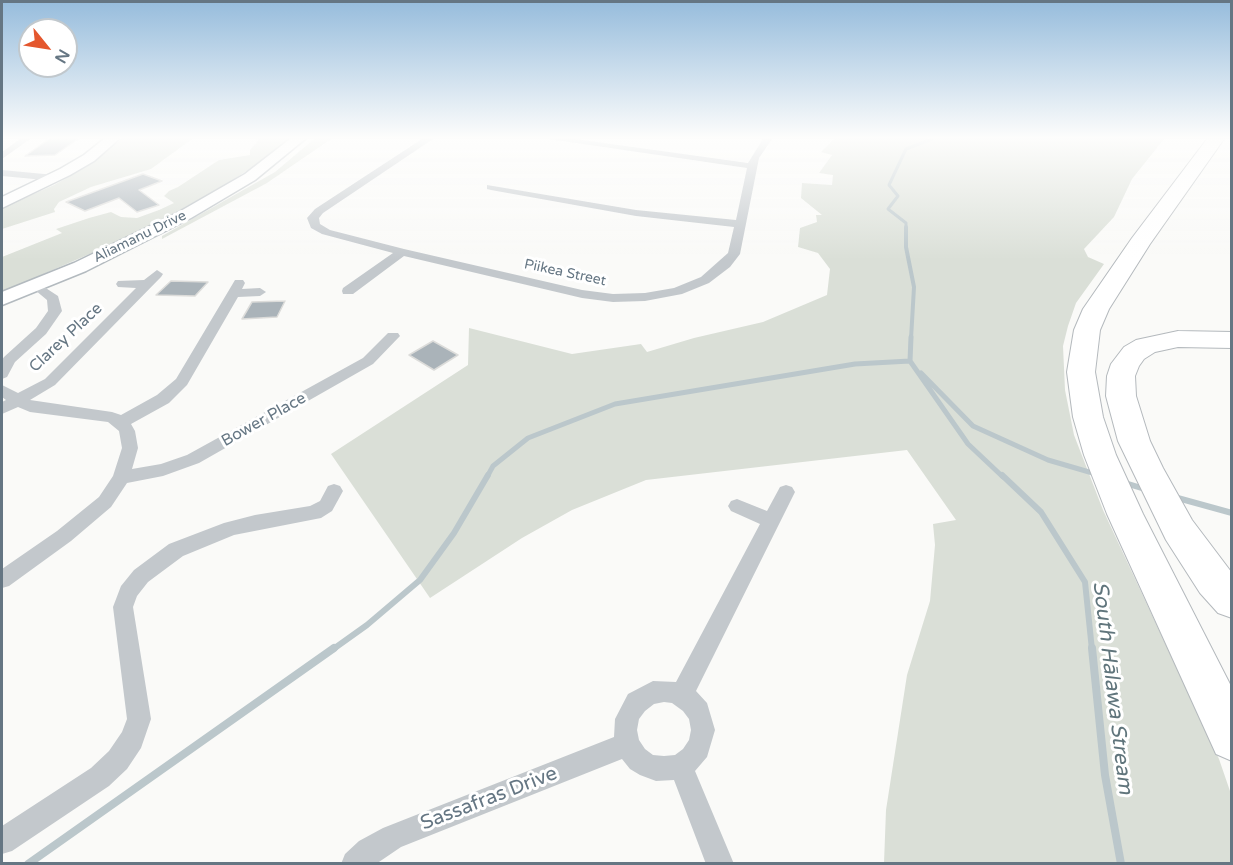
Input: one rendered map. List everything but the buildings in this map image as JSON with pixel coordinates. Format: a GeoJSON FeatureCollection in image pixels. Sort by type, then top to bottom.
{"type":"FeatureCollection","features":[{"type":"Feature","properties":{"kind":"highway"},"geometry":{"type":"LineString","coordinates":[[1187,179],[1096,309],[1088,330],[1082,361],[1083,392],[1100,455],[1125,514],[1232,738]]}},
{"type":"Feature","properties":{"kind":"highway"},"geometry":{"type":"LineString","coordinates":[[1232,340],[1196,338],[1146,346],[1134,353],[1125,364],[1121,376],[1121,396],[1134,441],[1145,466],[1179,530],[1214,581],[1232,601]]}},
{"type":"Feature","properties":{"kind":"street"},"geometry":{"type":"LineString","coordinates":[[2,203],[52,179]]}},
{"type":"Feature","properties":{"kind":"street","name":"Aliamanu Drive"},"geometry":{"type":"LineString","coordinates":[[2,299],[121,248],[203,205],[245,179]]}},
{"type":"Feature","properties":{"kind":"street","name":"Piikea Street"},"geometry":{"type":"LineString","coordinates":[[367,179],[319,211],[313,218],[315,226],[322,230],[402,252],[582,294],[613,298],[645,297],[691,286],[717,272],[734,254],[749,179]]}},
{"type":"Feature","properties":{"kind":"street"},"geometry":{"type":"LineString","coordinates":[[491,187],[636,213],[741,224]]}},
{"type":"Feature","properties":{"kind":"street"},"geometry":{"type":"LineString","coordinates":[[348,291],[402,252]]}},
{"type":"Feature","properties":{"kind":"street","name":"Clarey Place"},"geometry":{"type":"LineString","coordinates":[[2,409],[56,377],[152,279],[122,284]]}},
{"type":"Feature","properties":{"kind":"street"},"geometry":{"type":"LineString","coordinates":[[2,374],[9,360],[41,331],[55,311],[53,299],[35,285]]}},
{"type":"Feature","properties":{"kind":"street"},"geometry":{"type":"LineString","coordinates":[[121,422],[163,399],[182,382],[236,288],[260,292]]}},
{"type":"Feature","properties":{"kind":"street","name":"Bower Place"},"geometry":{"type":"LineString","coordinates":[[121,477],[163,470],[193,459],[368,362],[393,336]]}},
{"type":"Feature","properties":{"kind":"street"},"geometry":{"type":"LineString","coordinates":[[2,390],[30,407],[112,417],[121,422],[128,431],[130,448],[121,477],[105,502],[83,521],[2,580]]}},
{"type":"Feature","properties":{"kind":"street"},"geometry":{"type":"LineString","coordinates":[[2,841],[100,777],[118,760],[132,739],[139,718],[123,607],[128,592],[141,576],[177,550],[231,528],[314,513],[326,506],[334,491]]}},
{"type":"Feature","properties":{"kind":"street"},"geometry":{"type":"LineString","coordinates":[[681,696],[786,492]]}},
{"type":"Feature","properties":{"kind":"street"},"geometry":{"type":"LineString","coordinates":[[737,506],[771,521]]}},
{"type":"Feature","properties":{"kind":"street"},"geometry":{"type":"LineString","coordinates":[[658,691],[681,696],[691,703],[702,725],[702,738],[695,754],[681,766],[669,770],[656,769],[644,764],[628,744],[626,720],[630,709],[647,694],[658,691]]}},
{"type":"Feature","properties":{"kind":"street","name":"Sassafras Drive"},"geometry":{"type":"LineString","coordinates":[[355,864],[369,851],[392,837],[628,744]]}},
{"type":"Feature","properties":{"kind":"street"},"geometry":{"type":"LineString","coordinates":[[681,766],[720,864]]}},
{"type":"Feature","properties":{"kind":"shaded area"},"geometry":{"type":"Polygon","coordinates":[[[64,179],[116,179],[91,187],[59,202],[54,209],[55,212],[2,229],[2,208],[64,179]]]}},
{"type":"Feature","properties":{"kind":"shaded area"},"geometry":{"type":"Polygon","coordinates":[[[190,179],[234,179],[131,236],[2,292],[2,257],[62,233],[56,229],[89,218],[111,212],[121,217],[137,218],[159,210],[174,203],[164,196],[190,179]]]}},
{"type":"Feature","properties":{"kind":"shaded area"},"geometry":{"type":"Polygon","coordinates":[[[262,179],[272,179],[162,239],[162,236],[262,179]]]}},
{"type":"Feature","properties":{"kind":"shaded area"},"geometry":{"type":"Polygon","coordinates":[[[833,179],[1132,179],[1114,217],[1084,249],[1088,257],[1104,264],[1076,303],[1068,326],[1063,346],[1065,390],[1074,435],[1103,510],[1219,759],[1231,794],[1231,863],[884,863],[886,810],[907,675],[930,601],[935,545],[933,524],[956,520],[907,450],[646,480],[572,510],[522,538],[430,598],[331,454],[468,365],[469,328],[572,354],[641,344],[647,352],[763,322],[827,295],[830,269],[818,253],[798,247],[800,228],[817,222],[816,215],[822,215],[801,198],[802,183],[832,185],[833,179]]]}},
{"type":"Feature","properties":{"kind":"waterway"},"geometry":{"type":"LineString","coordinates":[[892,179],[889,185],[898,196],[888,209],[906,223],[906,247],[914,287],[911,339]]}},
{"type":"Feature","properties":{"kind":"waterway"},"geometry":{"type":"LineString","coordinates":[[910,361],[911,337]]}},
{"type":"Feature","properties":{"kind":"waterway"},"geometry":{"type":"LineString","coordinates":[[487,477],[493,466],[528,438],[615,404],[855,364],[910,361]]}},
{"type":"Feature","properties":{"kind":"waterway","name":"South Hālawa Stream"},"geometry":{"type":"LineString","coordinates":[[910,361],[968,444],[1003,477]]}},
{"type":"Feature","properties":{"kind":"waterway"},"geometry":{"type":"LineString","coordinates":[[921,373],[973,426],[1048,460],[1096,474]]}},
{"type":"Feature","properties":{"kind":"waterway"},"geometry":{"type":"LineString","coordinates":[[332,650],[367,625],[420,580],[454,533],[488,475]]}},
{"type":"Feature","properties":{"kind":"waterway","name":"South Hālawa Stream"},"geometry":{"type":"LineString","coordinates":[[1002,475],[1041,512],[1085,582],[1092,650]]}},
{"type":"Feature","properties":{"kind":"waterway"},"geometry":{"type":"LineString","coordinates":[[1125,483],[1148,490]]}},
{"type":"Feature","properties":{"kind":"waterway"},"geometry":{"type":"LineString","coordinates":[[1174,497],[1232,513]]}},
{"type":"Feature","properties":{"kind":"waterway"},"geometry":{"type":"LineString","coordinates":[[28,864],[334,648]]}},
{"type":"Feature","properties":{"kind":"waterway","name":"South Hālawa Stream"},"geometry":{"type":"LineString","coordinates":[[1092,648],[1105,775],[1121,864]]}}]}
